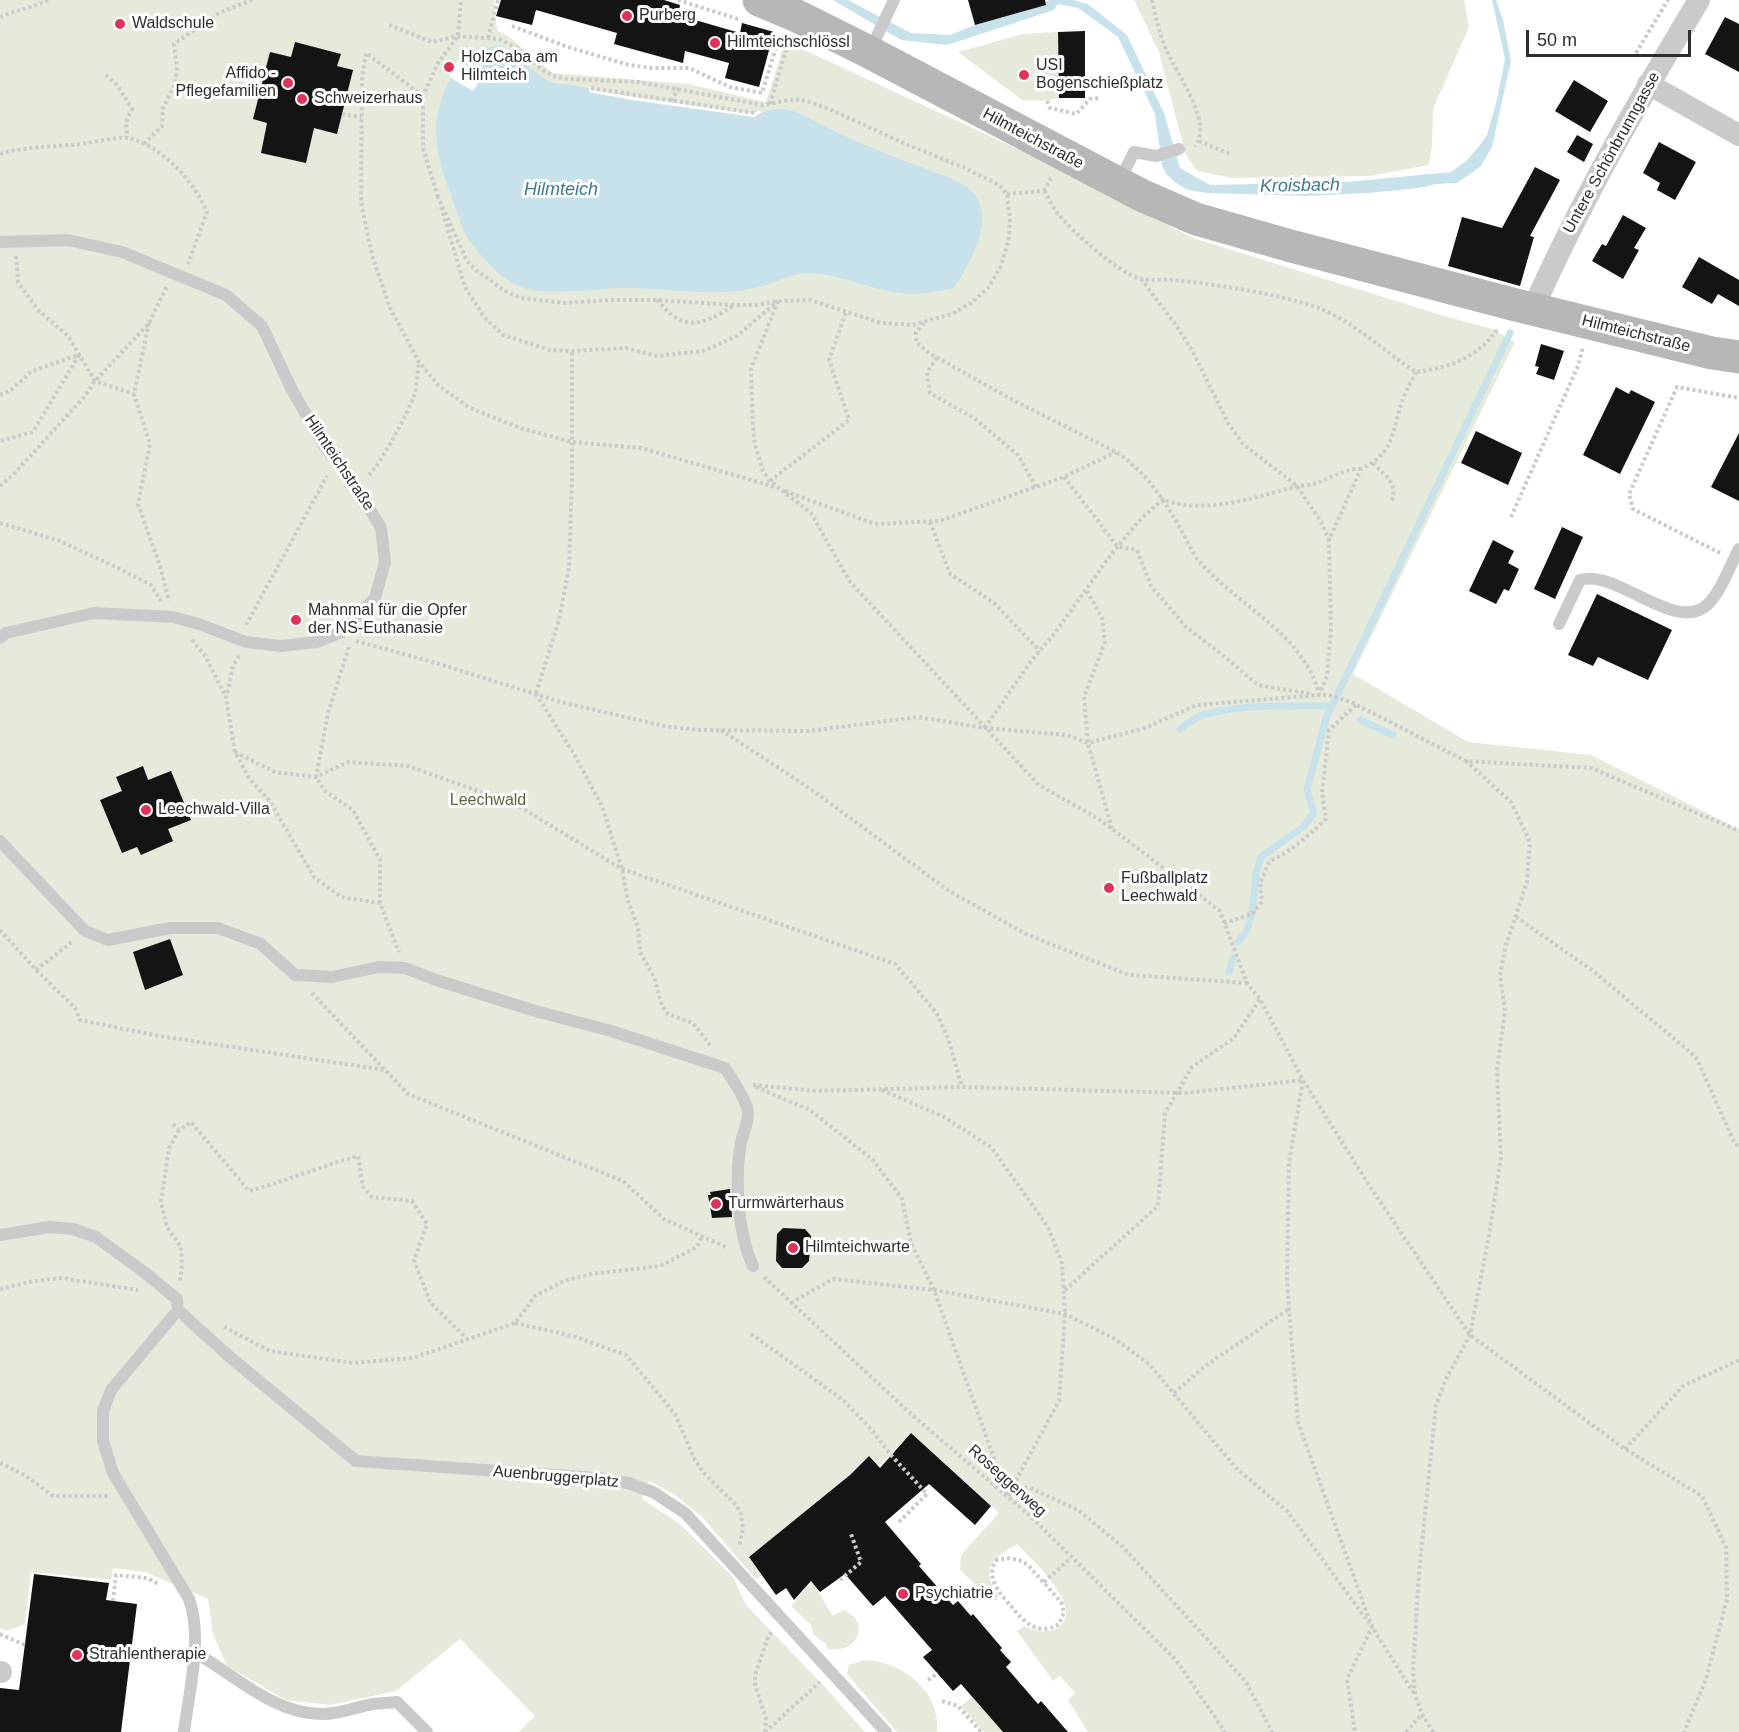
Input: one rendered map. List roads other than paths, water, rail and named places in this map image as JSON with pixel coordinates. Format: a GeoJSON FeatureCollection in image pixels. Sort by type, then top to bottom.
{"type":"FeatureCollection","features":[{"type":"Feature","properties":{"kind":"main road","name":"Hilmteichstraße"},"geometry":{"type":"LineString","coordinates":[[754,11],[787,23],[874,42],[1118,183],[1196,219],[1317,253],[1351,276],[1401,294],[1503,319],[1533,309],[1712,353],[1739,357]]}},
{"type":"Feature","properties":{"kind":"street","name":"Untere Schönbrunngasse"},"geometry":{"type":"LineString","coordinates":[[1533,309],[1560,249],[1648,84],[1699,0]]}},
{"type":"Feature","properties":{"kind":"street"},"geometry":{"type":"LineString","coordinates":[[1648,84],[1739,135]]}},
{"type":"Feature","properties":{"kind":"lane"},"geometry":{"type":"LineString","coordinates":[[874,42],[894,0]]}},
{"type":"Feature","properties":{"kind":"lane"},"geometry":{"type":"LineString","coordinates":[[1118,183],[1134,152],[1156,156],[1179,149]]}},
{"type":"Feature","properties":{"kind":"lane","name":"Hilmteichstraße"},"geometry":{"type":"LineString","coordinates":[[0,242],[68,240],[122,252],[226,296],[262,326],[292,390],[325,447],[356,486],[381,528],[385,562],[375,598],[342,632],[317,642],[281,646],[242,640],[172,617],[94,613],[6,633],[0,638]]}},
{"type":"Feature","properties":{"kind":"lane"},"geometry":{"type":"LineString","coordinates":[[1559,624],[1580,580],[1589,578],[1606,582],[1675,611],[1702,610],[1711,601],[1736,554]]}},
{"type":"Feature","properties":{"kind":"lane"},"geometry":{"type":"LineString","coordinates":[[0,841],[85,931],[108,940],[170,928],[218,928],[261,944],[295,975],[332,977],[379,967],[405,968],[436,980],[532,1010],[611,1031],[724,1068],[735,1082],[748,1112],[740,1146],[737,1194],[751,1261]]}},
{"type":"Feature","properties":{"kind":"lane","name":"Auenbruggerplatz"},"geometry":{"type":"LineString","coordinates":[[0,1235],[49,1227],[73,1229],[96,1237],[144,1272],[231,1358],[356,1461],[598,1478],[628,1483],[653,1492],[685,1513],[886,1732]]}},
{"type":"Feature","properties":{"kind":"lane"},"geometry":{"type":"LineString","coordinates":[[177,1305],[111,1390],[103,1411],[103,1441],[113,1473],[189,1599],[194,1614],[194,1653],[184,1732]]}},
{"type":"Feature","properties":{"kind":"lane"},"geometry":{"type":"LineString","coordinates":[[194,1653],[214,1663],[271,1700],[296,1710],[322,1714],[397,1702],[427,1732]]}},
{"type":"Feature","properties":{"kind":"water","name":"Kroisbach"},"geometry":{"type":"Polygon","coordinates":[[[833,0],[848,0],[911,33],[950,35],[975,25],[1029,10],[1049,0],[1073,0],[1088,4],[1127,35],[1164,113],[1180,168],[1210,185],[1347,182],[1451,172],[1466,161],[1487,135],[1496,103],[1505,59],[1492,0],[1496,0],[1503,20],[1511,61],[1492,147],[1480,167],[1457,183],[1368,193],[1307,196],[1207,193],[1188,190],[1166,174],[1162,165],[1155,114],[1118,37],[1078,8],[1058,4],[1054,10],[947,45],[901,40],[833,0]]]}},
{"type":"Feature","properties":{"kind":"water","name":"Hilmteich"},"geometry":{"type":"Polygon","coordinates":[[[499,45],[549,82],[590,88],[589,92],[754,117],[764,112],[784,109],[804,115],[870,147],[955,180],[971,190],[980,206],[981,230],[973,256],[954,288],[907,294],[831,276],[807,273],[794,275],[761,287],[725,292],[626,288],[549,291],[530,290],[516,285],[494,269],[467,236],[445,180],[436,136],[439,108],[451,78],[449,74],[465,57],[476,51],[499,45]]]}},
{"type":"Feature","properties":{"kind":"waterway"},"geometry":{"type":"LineString","coordinates":[[1238,942],[1247,930],[1252,914],[1256,873],[1261,857],[1303,827],[1314,813],[1307,790],[1327,715],[1510,333]]}},
{"type":"Feature","properties":{"kind":"waterway"},"geometry":{"type":"LineString","coordinates":[[1180,729],[1200,716],[1236,708],[1331,707]]}},
{"type":"Feature","properties":{"kind":"waterway"},"geometry":{"type":"LineString","coordinates":[[1360,720],[1393,735]]}},
{"type":"Feature","properties":{"kind":"waterway"},"geometry":{"type":"LineString","coordinates":[[1229,972],[1233,958]]}},
{"type":"Feature","properties":{"kind":"place","name":"Purberg"},"geometry":{"type":"Point","coordinates":[627,16]}},
{"type":"Feature","properties":{"kind":"place","name":"Waldschule"},"geometry":{"type":"Point","coordinates":[120,24]}},
{"type":"Feature","properties":{"kind":"place","name":"Hilmteichschlössl"},"geometry":{"type":"Point","coordinates":[715,43]}},
{"type":"Feature","properties":{"kind":"place","name":"HolzCaba am Hilmteich"},"geometry":{"type":"Point","coordinates":[449,67]}},
{"type":"Feature","properties":{"kind":"place","name":"USI Bogenschießplatz"},"geometry":{"type":"Point","coordinates":[1024,75]}},
{"type":"Feature","properties":{"kind":"place","name":"Affido - Pflegefamilien"},"geometry":{"type":"Point","coordinates":[288,83]}},
{"type":"Feature","properties":{"kind":"place","name":"Schweizerhaus"},"geometry":{"type":"Point","coordinates":[302,99]}},
{"type":"Feature","properties":{"kind":"place","name":"Mahnmal für die Opfer der NS-Euthanasie"},"geometry":{"type":"Point","coordinates":[296,620]}},
{"type":"Feature","properties":{"kind":"place","name":"Leechwald-Villa"},"geometry":{"type":"Point","coordinates":[146,810]}},
{"type":"Feature","properties":{"kind":"place","name":"Fußballplatz Leechwald"},"geometry":{"type":"Point","coordinates":[1109,888]}},
{"type":"Feature","properties":{"kind":"place","name":"Turmwärterhaus"},"geometry":{"type":"Point","coordinates":[716,1204]}},
{"type":"Feature","properties":{"kind":"place","name":"Hilmteichwarte"},"geometry":{"type":"Point","coordinates":[793,1248]}},
{"type":"Feature","properties":{"kind":"place","name":"Psychiatrie"},"geometry":{"type":"Point","coordinates":[903,1594]}},
{"type":"Feature","properties":{"kind":"place","name":"Strahlentherapie"},"geometry":{"type":"Point","coordinates":[77,1655]}},
{"type":"Feature","properties":{"kind":"park label","name":"Leechwald"},"geometry":{"type":"Point","coordinates":[488,801]}}]}
